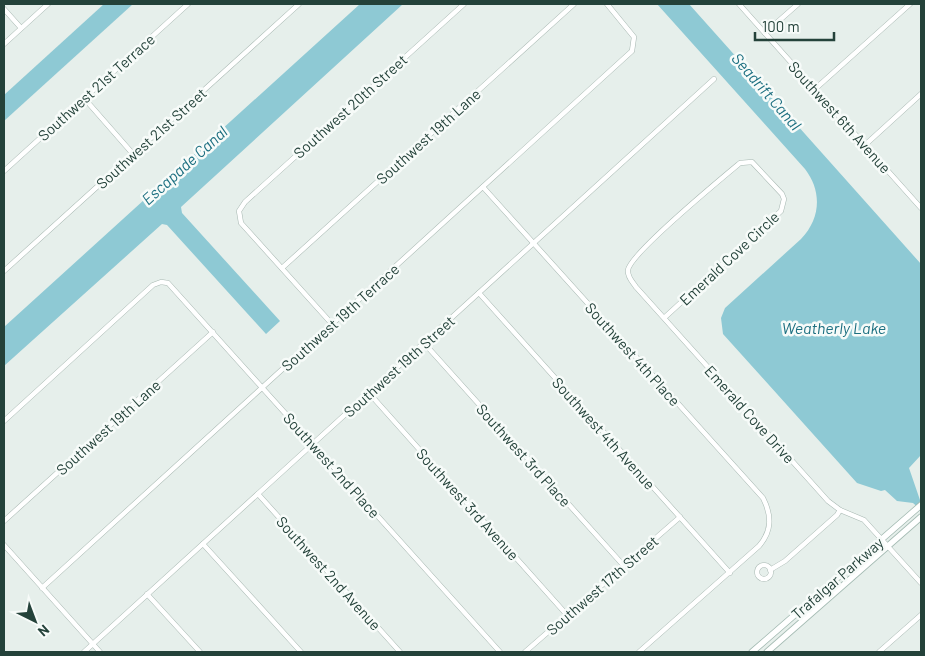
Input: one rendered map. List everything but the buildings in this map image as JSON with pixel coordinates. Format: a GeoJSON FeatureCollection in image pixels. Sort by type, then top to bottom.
{"type":"FeatureCollection","features":[{"type":"Feature","properties":{"kind":"street"},"geometry":{"type":"LineString","coordinates":[[4,44],[48,4]]}},
{"type":"Feature","properties":{"kind":"street","name":"Southwest 21st Terrace"},"geometry":{"type":"LineString","coordinates":[[4,171],[188,4]]}},
{"type":"Feature","properties":{"kind":"street","name":"Southwest 21st Street"},"geometry":{"type":"LineString","coordinates":[[4,272],[298,4]]}},
{"type":"Feature","properties":{"kind":"street","name":"Southwest 20th Street"},"geometry":{"type":"LineString","coordinates":[[282,268],[240,223],[238,211],[245,202],[464,4]]}},
{"type":"Feature","properties":{"kind":"street","name":"Southwest 19th Lane"},"geometry":{"type":"LineString","coordinates":[[282,268],[574,4]]}},
{"type":"Feature","properties":{"kind":"street","name":"Southwest 19th Terrace"},"geometry":{"type":"LineString","coordinates":[[42,588],[628,56],[634,45],[630,31],[606,4]]}},
{"type":"Feature","properties":{"kind":"street","name":"Southwest 6th Avenue"},"geometry":{"type":"LineString","coordinates":[[739,4],[921,208]]}},
{"type":"Feature","properties":{"kind":"street"},"geometry":{"type":"LineString","coordinates":[[765,33],[798,4]]}},
{"type":"Feature","properties":{"kind":"street"},"geometry":{"type":"LineString","coordinates":[[815,89],[910,4]]}},
{"type":"Feature","properties":{"kind":"street"},"geometry":{"type":"LineString","coordinates":[[4,9],[21,28]]}},
{"type":"Feature","properties":{"kind":"street","name":"Southwest 19th Street"},"geometry":{"type":"LineString","coordinates":[[84,652],[714,79]]}},
{"type":"Feature","properties":{"kind":"street"},"geometry":{"type":"LineString","coordinates":[[866,145],[921,95]]}},
{"type":"Feature","properties":{"kind":"street"},"geometry":{"type":"LineString","coordinates":[[84,98],[134,154]]}},
{"type":"Feature","properties":{"kind":"street","name":"Emerald Cove Circle"},"geometry":{"type":"LineString","coordinates":[[629,267],[638,254],[740,163],[752,162],[758,166],[782,194],[784,206],[782,211],[664,318]]}},
{"type":"Feature","properties":{"kind":"street","name":"Southwest 4th Place"},"geometry":{"type":"LineString","coordinates":[[483,186],[763,498],[769,511],[770,527],[765,540],[730,573]]}},
{"type":"Feature","properties":{"kind":"street","name":"Emerald Cove Drive"},"geometry":{"type":"LineString","coordinates":[[629,267],[629,277],[828,501],[840,510],[858,516],[882,539],[921,583]]}},
{"type":"Feature","properties":{"kind":"street"},"geometry":{"type":"LineString","coordinates":[[282,268],[332,324]]}},
{"type":"Feature","properties":{"kind":"street","name":"Southwest 2nd Place"},"geometry":{"type":"LineString","coordinates":[[4,421],[153,285],[161,282],[173,287],[500,652]]}},
{"type":"Feature","properties":{"kind":"street","name":"Southwest 4th Avenue"},"geometry":{"type":"LineString","coordinates":[[479,293],[730,573]]}},
{"type":"Feature","properties":{"kind":"street","name":"Southwest 19th Lane"},"geometry":{"type":"LineString","coordinates":[[4,522],[212,332]]}},
{"type":"Feature","properties":{"kind":"street","name":"Southwest 3rd Place"},"geometry":{"type":"LineString","coordinates":[[424,343],[624,566]]}},
{"type":"Feature","properties":{"kind":"street","name":"Southwest 3rd Avenue"},"geometry":{"type":"LineString","coordinates":[[368,393],[567,615]]}},
{"type":"Feature","properties":{"kind":"street","name":"Southwest 2nd Avenue"},"geometry":{"type":"LineString","coordinates":[[258,494],[400,652]]}},
{"type":"Feature","properties":{"kind":"street","name":"Trafalgar Parkway"},"geometry":{"type":"LineString","coordinates":[[752,652],[921,505]]}},
{"type":"Feature","properties":{"kind":"street"},"geometry":{"type":"LineString","coordinates":[[770,570],[785,561],[837,515],[840,510]]}},
{"type":"Feature","properties":{"kind":"street","name":"Trafalgar Parkway"},"geometry":{"type":"LineString","coordinates":[[766,652],[920,517]]}},
{"type":"Feature","properties":{"kind":"street","name":"Southwest 17th Street"},"geometry":{"type":"LineString","coordinates":[[525,652],[680,518]]}},
{"type":"Feature","properties":{"kind":"street"},"geometry":{"type":"LineString","coordinates":[[203,544],[300,652]]}},
{"type":"Feature","properties":{"kind":"street"},"geometry":{"type":"LineString","coordinates":[[4,545],[100,652]]}},
{"type":"Feature","properties":{"kind":"street"},"geometry":{"type":"LineString","coordinates":[[638,652],[730,573]]}},
{"type":"Feature","properties":{"kind":"street"},"geometry":{"type":"LineString","coordinates":[[147,594],[200,652]]}},
{"type":"Feature","properties":{"kind":"street"},"geometry":{"type":"LineString","coordinates":[[883,651],[921,615]]}},
{"type":"Feature","properties":{"kind":"water"},"geometry":{"type":"Polygon","coordinates":[[[104,4],[133,4],[4,121],[4,95],[104,4]]]}},
{"type":"Feature","properties":{"kind":"water","name":"Escapade Canal"},"geometry":{"type":"Polygon","coordinates":[[[360,4],[403,4],[181,207],[182,213],[280,321],[266,334],[167,225],[162,224],[4,366],[4,327],[360,4]]]}},
{"type":"Feature","properties":{"kind":"water","name":"Weatherly Lake"},"geometry":{"type":"Polygon","coordinates":[[[657,4],[689,4],[921,264],[921,455],[909,468],[921,503],[921,510],[913,503],[897,501],[885,490],[881,491],[857,483],[723,334],[721,318],[725,308],[808,231],[816,213],[816,195],[811,177],[805,169],[657,4]]]}},
{"type":"Feature","properties":{"kind":"water label","name":"Seadrift Canal"},"geometry":{"type":"Point","coordinates":[767,91]}}]}
